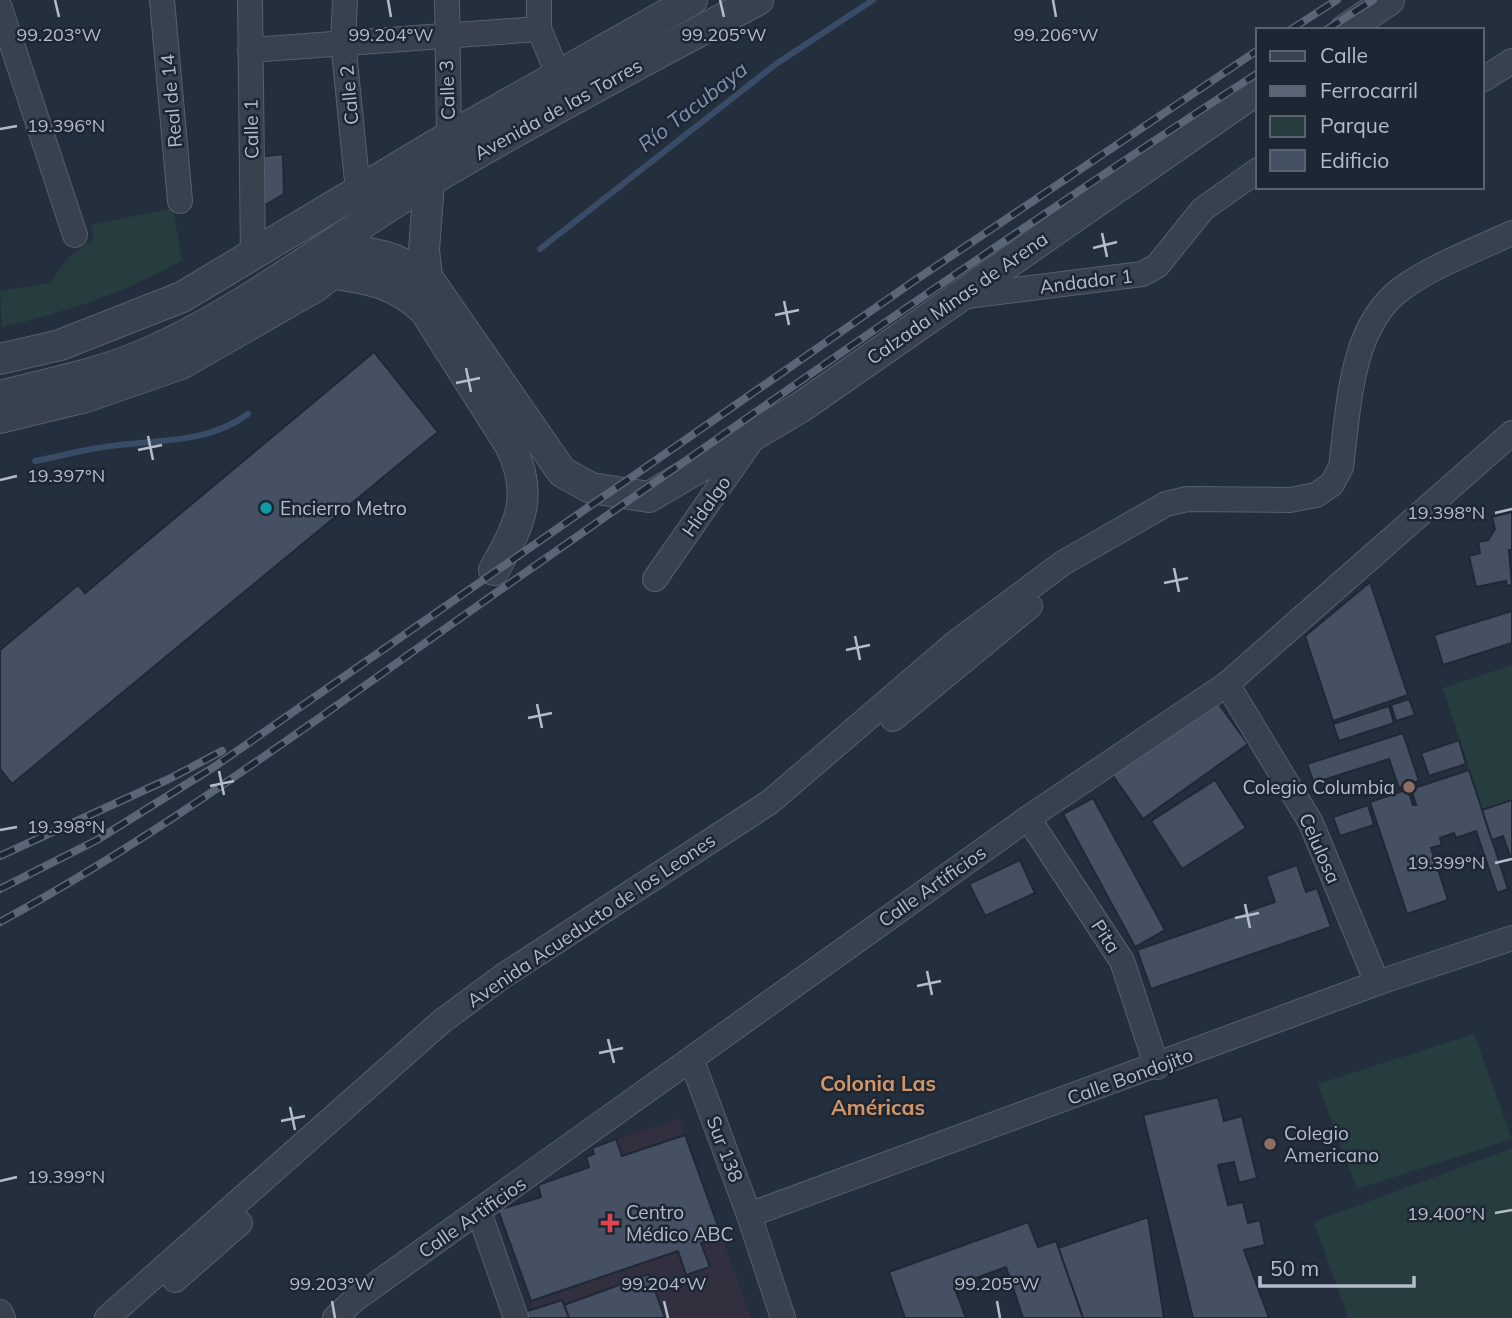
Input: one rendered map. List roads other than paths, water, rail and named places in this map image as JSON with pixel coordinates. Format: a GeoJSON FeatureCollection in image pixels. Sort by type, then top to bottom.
{"type":"FeatureCollection","features":[{"type":"Feature","properties":{"kind":"street","name":"Real de 14"},"geometry":{"type":"LineString","coordinates":[[162,0],[180,201]]}},
{"type":"Feature","properties":{"kind":"street","name":"Calle 1"},"geometry":{"type":"LineString","coordinates":[[250,0],[253,257]]}},
{"type":"Feature","properties":{"kind":"street","name":"Calle 2"},"geometry":{"type":"LineString","coordinates":[[345,0],[344,41],[358,191]]}},
{"type":"Feature","properties":{"kind":"street","name":"Calle 3"},"geometry":{"type":"LineString","coordinates":[[442,141],[447,0]]}},
{"type":"Feature","properties":{"kind":"street"},"geometry":{"type":"LineString","coordinates":[[539,0],[539,29],[558,74]]}},
{"type":"Feature","properties":{"kind":"street","name":"Avenida de las Torres"},"geometry":{"type":"LineString","coordinates":[[0,359],[60,345],[182,298],[558,74],[653,10],[692,0]]}},
{"type":"Feature","properties":{"kind":"street","name":"Avenida de las Torres"},"geometry":{"type":"LineString","coordinates":[[0,418],[86,397],[181,364],[228,339],[428,182],[551,110],[758,0]]}},
{"type":"Feature","properties":{"kind":"street"},"geometry":{"type":"LineString","coordinates":[[1348,28],[1389,0]]}},
{"type":"Feature","properties":{"kind":"street"},"geometry":{"type":"LineString","coordinates":[[0,8],[75,235]]}},
{"type":"Feature","properties":{"kind":"street"},"geometry":{"type":"LineString","coordinates":[[250,50],[344,41],[539,29]]}},
{"type":"Feature","properties":{"kind":"street"},"geometry":{"type":"LineString","coordinates":[[1484,79],[1512,61]]}},
{"type":"Feature","properties":{"kind":"street","name":"Calzada Minas de Arena"},"geometry":{"type":"LineString","coordinates":[[427,277],[562,472],[591,488],[649,497],[801,407],[1256,90]]}},
{"type":"Feature","properties":{"kind":"street"},"geometry":{"type":"LineString","coordinates":[[427,277],[424,250],[428,182],[442,141]]}},
{"type":"Feature","properties":{"kind":"street","name":"Andador 1"},"geometry":{"type":"LineString","coordinates":[[956,298],[1142,274],[1164,260],[1203,209],[1256,171]]}},
{"type":"Feature","properties":{"kind":"street"},"geometry":{"type":"LineString","coordinates":[[358,191],[357,237],[427,277]]}},
{"type":"Feature","properties":{"kind":"street","name":"Avenida Acueducto de los Leones"},"geometry":{"type":"LineString","coordinates":[[107,1318],[441,1021],[503,976],[770,802],[955,643],[1035,582],[1148,512],[1187,499],[1290,500],[1324,490],[1341,467],[1361,343],[1378,311],[1404,286],[1512,233]]}},
{"type":"Feature","properties":{"kind":"street"},"geometry":{"type":"LineString","coordinates":[[325,265],[390,285],[410,297],[425,312],[510,445],[520,464],[523,511],[518,527],[495,570]]}},
{"type":"Feature","properties":{"kind":"street","name":"Avenida de las Torres"},"geometry":{"type":"LineString","coordinates":[[0,396],[137,357],[325,265]]}},
{"type":"Feature","properties":{"kind":"street","name":"Calle Artificios"},"geometry":{"type":"LineString","coordinates":[[335,1318],[354,1300],[692,1061],[1028,818],[1227,684],[1512,433]]}},
{"type":"Feature","properties":{"kind":"street","name":"Hidalgo"},"geometry":{"type":"LineString","coordinates":[[655,579],[757,434]]}},
{"type":"Feature","properties":{"kind":"street","name":"Avenida Acueducto de los Leones"},"geometry":{"type":"LineString","coordinates":[[131,1318],[449,1033],[785,808],[1061,580],[1093,545]]}},
{"type":"Feature","properties":{"kind":"street","name":"Celulosa"},"geometry":{"type":"LineString","coordinates":[[1227,684],[1311,823],[1377,983]]}},
{"type":"Feature","properties":{"kind":"street","name":"Pita"},"geometry":{"type":"LineString","coordinates":[[1028,818],[1122,961],[1157,1067]]}},
{"type":"Feature","properties":{"kind":"street","name":"Calle Bondojito"},"geometry":{"type":"LineString","coordinates":[[749,1215],[1157,1067],[1377,983],[1512,938]]}},
{"type":"Feature","properties":{"kind":"street","name":"Sur 138"},"geometry":{"type":"LineString","coordinates":[[692,1061],[749,1215],[783,1318]]}},
{"type":"Feature","properties":{"kind":"street"},"geometry":{"type":"LineString","coordinates":[[479,1212],[516,1318]]}},
{"type":"Feature","properties":{"kind":"street"},"geometry":{"type":"LineString","coordinates":[[0,1312],[3,1318]]}},
{"type":"Feature","properties":{"kind":"waterway","name":"Río Tacubaya"},"geometry":{"type":"LineString","coordinates":[[540,249],[776,64],[873,0]]}},
{"type":"Feature","properties":{"kind":"waterway","name":"Río Tacubaya"},"geometry":{"type":"LineString","coordinates":[[35,461],[95,448],[197,436],[232,424],[248,414]]}},
{"type":"Feature","properties":{"kind":"railway"},"geometry":{"type":"LineString","coordinates":[[1293,28],[1337,0]]}},
{"type":"Feature","properties":{"kind":"railway"},"geometry":{"type":"LineString","coordinates":[[1329,28],[1373,0]]}},
{"type":"Feature","properties":{"kind":"railway"},"geometry":{"type":"LineString","coordinates":[[0,889],[97,840],[214,767],[914,281],[1256,51]]}},
{"type":"Feature","properties":{"kind":"railway"},"geometry":{"type":"LineString","coordinates":[[0,922],[125,849],[246,769],[868,334],[1256,74]]}},
{"type":"Feature","properties":{"kind":"railway"},"geometry":{"type":"LineString","coordinates":[[0,856],[171,778],[222,751]]}},
{"type":"Feature","properties":{"kind":"place","name":"Encierro Metro"},"geometry":{"type":"Point","coordinates":[266,508]}},
{"type":"Feature","properties":{"kind":"place","name":"Colegio Columbia"},"geometry":{"type":"Point","coordinates":[1409,787]}},
{"type":"Feature","properties":{"kind":"place","name":"Colegio Americano"},"geometry":{"type":"Point","coordinates":[1270,1144]}},
{"type":"Feature","properties":{"kind":"place","name":"Centro Médico ABC"},"geometry":{"type":"Point","coordinates":[610,1223]}},
{"type":"Feature","properties":{"kind":"district","name":"Colonia Las Américas"},"geometry":{"type":"Point","coordinates":[878,1096]}}]}
